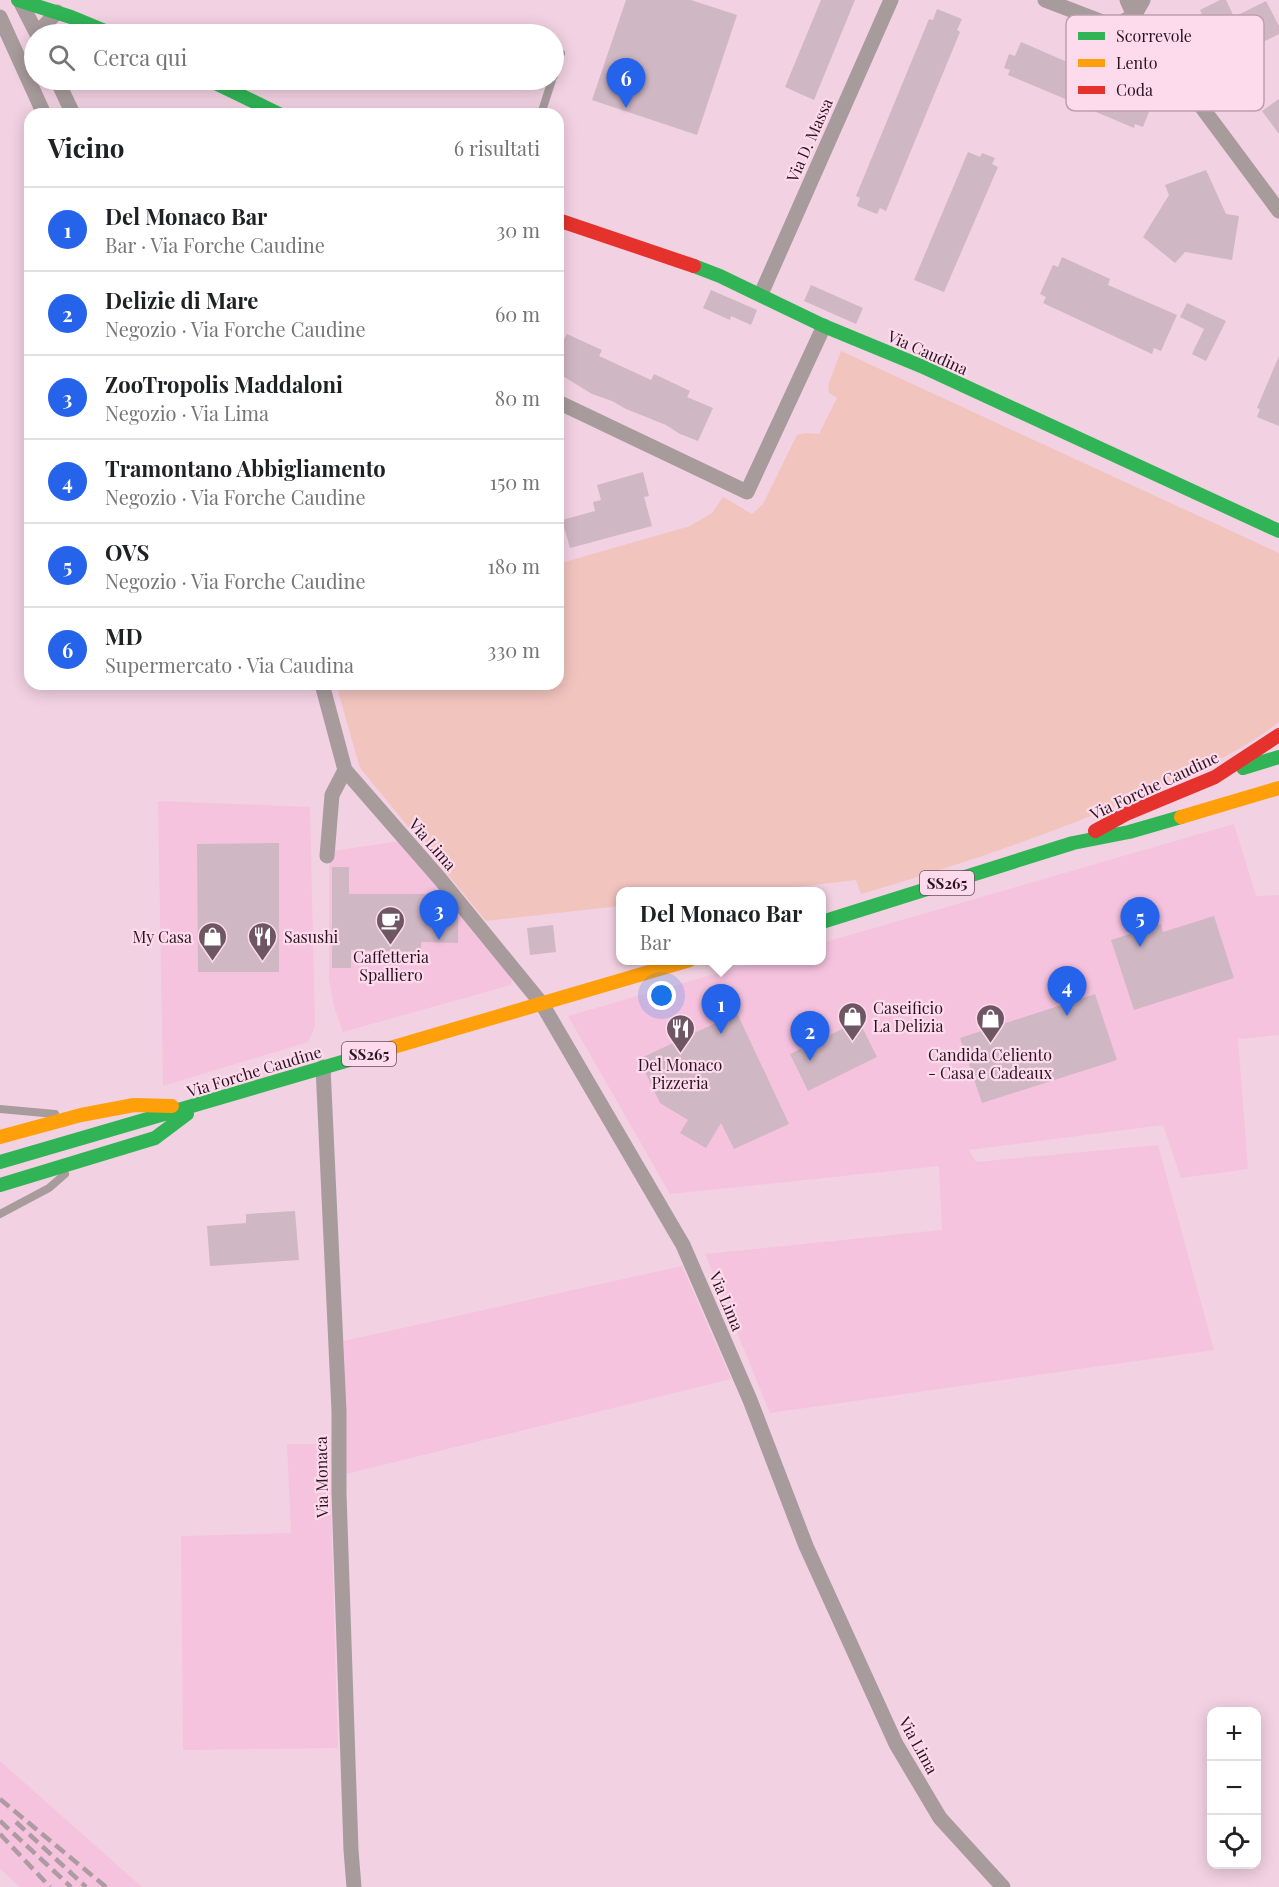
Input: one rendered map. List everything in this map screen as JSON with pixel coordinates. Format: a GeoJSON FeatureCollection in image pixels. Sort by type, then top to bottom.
{"type":"FeatureCollection","features":[{"type":"Feature","properties":{"kind":"main road"},"geometry":{"type":"LineString","coordinates":[[19,0],[87,24]]}},
{"type":"Feature","properties":{"kind":"main road"},"geometry":{"type":"LineString","coordinates":[[230,90],[267,108]]}},
{"type":"Feature","properties":{"kind":"main road","name":"Via Caudina"},"geometry":{"type":"LineString","coordinates":[[564,222],[670,256],[760,294],[825,326],[932,371],[1279,531]]}},
{"type":"Feature","properties":{"kind":"main road","name":"Via Forche Caudine"},"geometry":{"type":"LineString","coordinates":[[1073,843],[1126,814],[1215,777],[1279,735]]}},
{"type":"Feature","properties":{"kind":"main road"},"geometry":{"type":"LineString","coordinates":[[1215,777],[1279,757]]}},
{"type":"Feature","properties":{"kind":"main road","name":"Via Forche Caudine"},"geometry":{"type":"LineString","coordinates":[[826,921],[1073,843],[1140,829],[1279,788]]}},
{"type":"Feature","properties":{"kind":"main road","name":"Via Forche Caudine"},"geometry":{"type":"LineString","coordinates":[[0,1162],[673,965]]}},
{"type":"Feature","properties":{"kind":"main road"},"geometry":{"type":"LineString","coordinates":[[0,1137],[81,1115],[134,1105],[197,1106]]}},
{"type":"Feature","properties":{"kind":"main road"},"geometry":{"type":"LineString","coordinates":[[0,1185],[155,1138],[197,1106]]}},
{"type":"Feature","properties":{"kind":"street"},"geometry":{"type":"LineString","coordinates":[[19,0],[32,24]]}},
{"type":"Feature","properties":{"kind":"street","name":"Via D. Massa"},"geometry":{"type":"LineString","coordinates":[[760,294],[891,0]]}},
{"type":"Feature","properties":{"kind":"street"},"geometry":{"type":"LineString","coordinates":[[1045,0],[1084,15]]}},
{"type":"Feature","properties":{"kind":"street"},"geometry":{"type":"LineString","coordinates":[[1127,0],[1134,15]]}},
{"type":"Feature","properties":{"kind":"street"},"geometry":{"type":"LineString","coordinates":[[1135,15],[1143,0]]}},
{"type":"Feature","properties":{"kind":"street"},"geometry":{"type":"LineString","coordinates":[[46,24],[57,12]]}},
{"type":"Feature","properties":{"kind":"street"},"geometry":{"type":"LineString","coordinates":[[0,17],[24,69]]}},
{"type":"Feature","properties":{"kind":"street"},"geometry":{"type":"LineString","coordinates":[[34,90],[42,108]]}},
{"type":"Feature","properties":{"kind":"street"},"geometry":{"type":"LineString","coordinates":[[62,90],[70,108]]}},
{"type":"Feature","properties":{"kind":"street"},"geometry":{"type":"LineString","coordinates":[[1205,111],[1279,211]]}},
{"type":"Feature","properties":{"kind":"street"},"geometry":{"type":"LineString","coordinates":[[564,405],[747,492],[825,326]]}},
{"type":"Feature","properties":{"kind":"street","name":"Via Lima"},"geometry":{"type":"LineString","coordinates":[[324,690],[345,770],[440,879],[542,1004],[683,1245],[750,1400],[806,1546],[896,1744],[940,1818],[1003,1887]]}},
{"type":"Feature","properties":{"kind":"street"},"geometry":{"type":"LineString","coordinates":[[327,856],[332,795],[345,770]]}},
{"type":"Feature","properties":{"kind":"street","name":"Via Monaca"},"geometry":{"type":"LineString","coordinates":[[323,1067],[339,1411],[339,1493],[354,1887]]}},
{"type":"Feature","properties":{"kind":"lane"},"geometry":{"type":"LineString","coordinates":[[543,108],[549,90]]}},
{"type":"Feature","properties":{"kind":"lane"},"geometry":{"type":"LineString","coordinates":[[0,1109],[81,1115]]}},
{"type":"Feature","properties":{"kind":"lane"},"geometry":{"type":"LineString","coordinates":[[0,1214],[49,1188],[80,1162]]}},
{"type":"Feature","properties":{"kind":"shaded area"},"geometry":{"type":"Polygon","coordinates":[[[841,351],[1279,553],[1279,722],[1247,744],[1213,763],[1108,809],[1003,849],[861,894],[856,880],[796,887],[616,887],[616,906],[486,921],[360,768],[338,690],[564,690],[564,562],[690,526],[712,513],[723,497],[752,514],[763,504],[797,435],[819,434],[837,398],[829,393],[828,386],[841,351]]]}},
{"type":"Feature","properties":{"kind":"shaded area"},"geometry":{"type":"Polygon","coordinates":[[[158,801],[310,807],[315,1026],[308,1042],[163,1086],[158,801]]]}},
{"type":"Feature","properties":{"kind":"shaded area"},"geometry":{"type":"Polygon","coordinates":[[[1234,824],[1256,896],[1279,895],[1279,1035],[1238,1039],[1248,1169],[1181,1178],[1163,1125],[969,1150],[976,1162],[1158,1145],[1214,1350],[770,1413],[705,1254],[942,1230],[939,1166],[670,1194],[568,1016],[746,965],[826,965],[826,942],[1234,824]]]}},
{"type":"Feature","properties":{"kind":"shaded area"},"geometry":{"type":"Polygon","coordinates":[[[399,841],[512,977],[511,985],[343,1032],[334,1007],[329,979],[329,868],[333,851],[399,841]]]}},
{"type":"Feature","properties":{"kind":"shaded area"},"geometry":{"type":"Polygon","coordinates":[[[682,1266],[731,1379],[346,1474],[344,1341],[682,1266]]]}},
{"type":"Feature","properties":{"kind":"shaded area"},"geometry":{"type":"Polygon","coordinates":[[[287,1444],[329,1444],[338,1748],[183,1750],[181,1536],[291,1533],[287,1444]]]}},
{"type":"Feature","properties":{"kind":"shaded area"},"geometry":{"type":"Polygon","coordinates":[[[0,1761],[142,1887],[20,1887],[0,1869],[0,1761]]]}},
{"type":"Feature","properties":{"kind":"building"},"geometry":{"type":"Polygon","coordinates":[[[626,0],[691,0],[737,15],[697,135],[592,100],[626,0]]]}},
{"type":"Feature","properties":{"kind":"building"},"geometry":{"type":"Polygon","coordinates":[[[821,0],[855,0],[814,100],[785,87],[821,0]]]}},
{"type":"Feature","properties":{"kind":"building"},"geometry":{"type":"Polygon","coordinates":[[[1220,0],[1226,0],[1233,15],[1202,15],[1200,10],[1220,0]]]}},
{"type":"Feature","properties":{"kind":"building"},"geometry":{"type":"Polygon","coordinates":[[[1266,1],[1279,26],[1279,34],[1264,42],[1264,15],[1238,15],[1266,1]]]}},
{"type":"Feature","properties":{"kind":"building"},"geometry":{"type":"Polygon","coordinates":[[[937,9],[962,19],[957,30],[960,32],[886,211],[880,208],[877,214],[857,206],[860,198],[856,196],[929,19],[933,20],[937,9]]]}},
{"type":"Feature","properties":{"kind":"building"},"geometry":{"type":"Polygon","coordinates":[[[1021,42],[1066,61],[1066,99],[1008,75],[1010,70],[1004,68],[1009,54],[1015,56],[1021,42]]]}},
{"type":"Feature","properties":{"kind":"building"},"geometry":{"type":"Polygon","coordinates":[[[1279,99],[1279,134],[1262,111],[1279,99]]]}},
{"type":"Feature","properties":{"kind":"building"},"geometry":{"type":"Polygon","coordinates":[[[1094,111],[1149,112],[1143,127],[1135,124],[1134,128],[1094,111]]]}},
{"type":"Feature","properties":{"kind":"building"},"geometry":{"type":"Polygon","coordinates":[[[968,152],[980,157],[982,153],[995,158],[992,164],[998,167],[944,292],[914,280],[968,152]]]}},
{"type":"Feature","properties":{"kind":"building"},"geometry":{"type":"Polygon","coordinates":[[[1206,170],[1226,214],[1239,216],[1232,260],[1185,252],[1175,263],[1143,237],[1169,195],[1165,185],[1206,170]]]}},
{"type":"Feature","properties":{"kind":"building"},"geometry":{"type":"Polygon","coordinates":[[[1062,257],[1110,279],[1108,285],[1177,315],[1161,351],[1154,348],[1152,354],[1043,303],[1046,297],[1040,294],[1053,265],[1058,267],[1062,257]]]}},
{"type":"Feature","properties":{"kind":"building"},"geometry":{"type":"Polygon","coordinates":[[[811,285],[863,308],[856,324],[804,301],[811,285]]]}},
{"type":"Feature","properties":{"kind":"building"},"geometry":{"type":"Polygon","coordinates":[[[711,290],[757,310],[751,325],[731,316],[730,320],[703,308],[711,290]]]}},
{"type":"Feature","properties":{"kind":"building"},"geometry":{"type":"Polygon","coordinates":[[[1187,303],[1226,321],[1206,361],[1192,354],[1204,329],[1180,317],[1187,303]]]}},
{"type":"Feature","properties":{"kind":"building"},"geometry":{"type":"Polygon","coordinates":[[[567,334],[602,350],[599,356],[651,380],[654,374],[690,391],[687,397],[713,408],[698,441],[592,394],[564,377],[564,339],[567,334]]]}},
{"type":"Feature","properties":{"kind":"building"},"geometry":{"type":"Polygon","coordinates":[[[1279,356],[1279,426],[1257,417],[1260,409],[1257,408],[1279,356]]]}},
{"type":"Feature","properties":{"kind":"building"},"geometry":{"type":"Polygon","coordinates":[[[643,472],[649,496],[644,497],[652,526],[570,548],[564,519],[595,511],[593,502],[601,500],[597,485],[643,472]]]}},
{"type":"Feature","properties":{"kind":"building"},"geometry":{"type":"Polygon","coordinates":[[[279,843],[279,972],[198,972],[197,844],[279,843]]]}},
{"type":"Feature","properties":{"kind":"building"},"geometry":{"type":"Polygon","coordinates":[[[332,867],[349,867],[349,894],[439,894],[441,911],[453,911],[458,917],[458,943],[421,942],[421,952],[351,950],[351,968],[332,968],[332,867]]]}},
{"type":"Feature","properties":{"kind":"building"},"geometry":{"type":"Polygon","coordinates":[[[1214,916],[1234,978],[1134,1010],[1111,940],[1161,924],[1163,932],[1214,916]]]}},
{"type":"Feature","properties":{"kind":"building"},"geometry":{"type":"Polygon","coordinates":[[[553,925],[556,952],[530,955],[527,928],[553,925]]]}},
{"type":"Feature","properties":{"kind":"building"},"geometry":{"type":"Polygon","coordinates":[[[1095,994],[1117,1060],[982,1103],[960,1038],[1095,994]]]}},
{"type":"Feature","properties":{"kind":"building"},"geometry":{"type":"Polygon","coordinates":[[[737,1013],[789,1124],[734,1149],[721,1123],[706,1148],[680,1133],[688,1120],[660,1103],[639,1059],[737,1013]]]}},
{"type":"Feature","properties":{"kind":"building"},"geometry":{"type":"Polygon","coordinates":[[[859,1021],[877,1057],[808,1091],[790,1054],[859,1021]]]}},
{"type":"Feature","properties":{"kind":"building"},"geometry":{"type":"Polygon","coordinates":[[[295,1211],[299,1260],[210,1266],[207,1226],[246,1223],[246,1214],[295,1211]]]}},
{"type":"Feature","properties":{"kind":"railway"},"geometry":{"type":"LineString","coordinates":[[0,1799],[106,1887]]}},
{"type":"Feature","properties":{"kind":"railway"},"geometry":{"type":"LineString","coordinates":[[0,1821],[71,1887]]}},
{"type":"Feature","properties":{"kind":"railway"},"geometry":{"type":"LineString","coordinates":[[16,1822],[86,1887]]}},
{"type":"Feature","properties":{"kind":"railway"},"geometry":{"type":"LineString","coordinates":[[0,1834],[50,1887]]}},
{"type":"Feature","properties":{"kind":"traffic: fast"},"geometry":{"type":"LineString","coordinates":[[18,0],[88,24]]}},
{"type":"Feature","properties":{"kind":"traffic: fast"},"geometry":{"type":"LineString","coordinates":[[230,90],[267,108]]}},
{"type":"Feature","properties":{"kind":"traffic: fast"},"geometry":{"type":"LineString","coordinates":[[694,266],[720,276],[824,326],[921,366],[1279,531]]}},
{"type":"Feature","properties":{"kind":"traffic: fast"},"geometry":{"type":"LineString","coordinates":[[1243,768],[1279,757]]}},
{"type":"Feature","properties":{"kind":"traffic: fast"},"geometry":{"type":"LineString","coordinates":[[826,921],[1073,843],[1129,832],[1181,817]]}},
{"type":"Feature","properties":{"kind":"traffic: fast"},"geometry":{"type":"LineString","coordinates":[[0,1162],[373,1053]]}},
{"type":"Feature","properties":{"kind":"traffic: fast"},"geometry":{"type":"LineString","coordinates":[[0,1185],[155,1138],[187,1114]]}},
{"type":"Feature","properties":{"kind":"traffic: slow"},"geometry":{"type":"LineString","coordinates":[[1181,817],[1279,788]]}},
{"type":"Feature","properties":{"kind":"traffic: slow"},"geometry":{"type":"LineString","coordinates":[[373,1053],[673,965]]}},
{"type":"Feature","properties":{"kind":"traffic: slow"},"geometry":{"type":"LineString","coordinates":[[0,1137],[81,1115],[134,1105],[172,1106]]}},
{"type":"Feature","properties":{"kind":"traffic: jam"},"geometry":{"type":"LineString","coordinates":[[564,222],[694,266]]}},
{"type":"Feature","properties":{"kind":"traffic: jam"},"geometry":{"type":"LineString","coordinates":[[1095,831],[1126,814],[1215,777],[1279,735]]}},
{"type":"Feature","properties":{"kind":"place","name":"MD"},"geometry":{"type":"Point","coordinates":[626,108]}},
{"type":"Feature","properties":{"kind":"place","name":"ZooTropolis Maddaloni"},"geometry":{"type":"Point","coordinates":[439,940]}},
{"type":"Feature","properties":{"kind":"place","name":"Caffetteria Spalliero"},"geometry":{"type":"Point","coordinates":[391,946]}},
{"type":"Feature","properties":{"kind":"place","name":"OVS"},"geometry":{"type":"Point","coordinates":[1140,947]}},
{"type":"Feature","properties":{"kind":"place","name":"My Casa"},"geometry":{"type":"Point","coordinates":[213,962]}},
{"type":"Feature","properties":{"kind":"place","name":"Sasushi"},"geometry":{"type":"Point","coordinates":[263,962]}},
{"type":"Feature","properties":{"kind":"place","name":"Tramontano Abbigliamento"},"geometry":{"type":"Point","coordinates":[1067,1016]}},
{"type":"Feature","properties":{"kind":"place","name":"Del Monaco Bar"},"geometry":{"type":"Point","coordinates":[721,1034]}},
{"type":"Feature","properties":{"kind":"place","name":"Caseificio La Delizia"},"geometry":{"type":"Point","coordinates":[852,1042]}},
{"type":"Feature","properties":{"kind":"place","name":"Candida Celiento - Casa e Cadeaux"},"geometry":{"type":"Point","coordinates":[990,1044]}},
{"type":"Feature","properties":{"kind":"place","name":"Del Monaco Pizzeria"},"geometry":{"type":"Point","coordinates":[680,1054]}},
{"type":"Feature","properties":{"kind":"place","name":"Delizie di Mare"},"geometry":{"type":"Point","coordinates":[810,1061]}}]}
